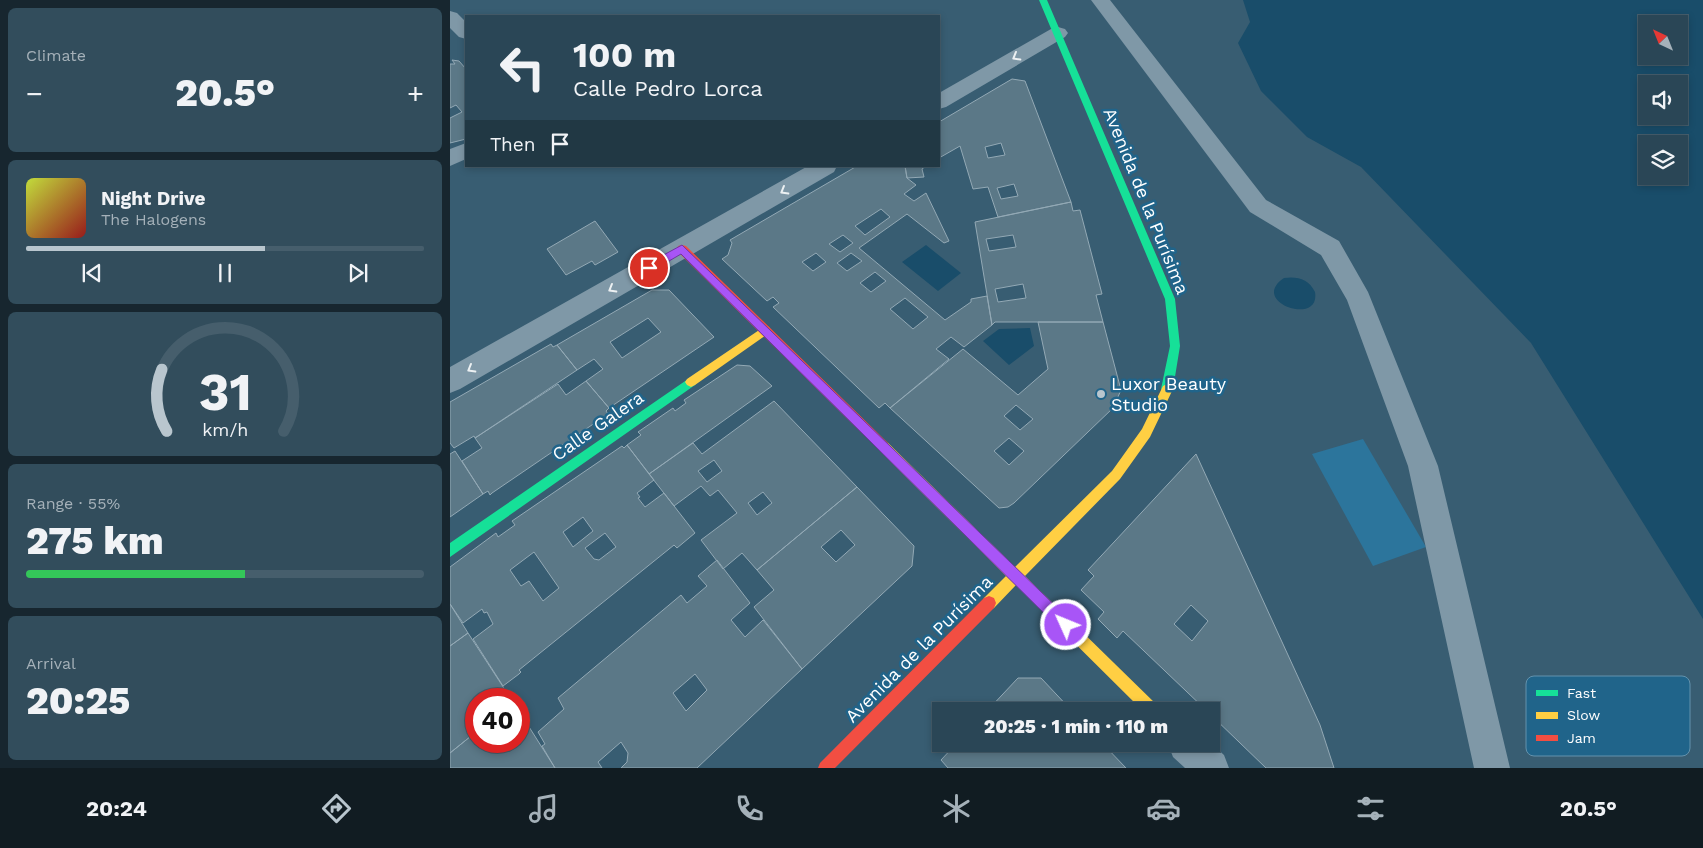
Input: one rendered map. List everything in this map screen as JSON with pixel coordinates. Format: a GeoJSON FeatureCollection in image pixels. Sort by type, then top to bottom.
{"type":"FeatureCollection","features":[{"type":"Feature","properties":{"kind":"street","name":"Avenida de la Purísima"},"geometry":{"type":"LineString","coordinates":[[826,768],[1116,476],[1145,438],[1167,394],[1176,352],[1170,299],[1043,0]]}},
{"type":"Feature","properties":{"kind":"street"},"geometry":{"type":"LineString","coordinates":[[1100,0],[1258,206],[1330,248],[1359,299],[1422,466],[1492,768]]}},
{"type":"Feature","properties":{"kind":"street"},"geometry":{"type":"LineString","coordinates":[[450,17],[465,32]]}},
{"type":"Feature","properties":{"kind":"street"},"geometry":{"type":"LineString","coordinates":[[940,101],[1058,33]]}},
{"type":"Feature","properties":{"kind":"street"},"geometry":{"type":"LineString","coordinates":[[450,158],[465,150]]}},
{"type":"Feature","properties":{"kind":"street"},"geometry":{"type":"LineString","coordinates":[[450,381],[824,167]]}},
{"type":"Feature","properties":{"kind":"street"},"geometry":{"type":"LineString","coordinates":[[682,249],[1144,702]]}},
{"type":"Feature","properties":{"kind":"street","name":"Calle Galera"},"geometry":{"type":"LineString","coordinates":[[450,550],[765,330]]}},
{"type":"Feature","properties":{"kind":"street"},"geometry":{"type":"LineString","coordinates":[[1194,752],[1211,768]]}},
{"type":"Feature","properties":{"kind":"shaded area"},"geometry":{"type":"Polygon","coordinates":[[[1243,0],[1703,0],[1703,619],[1531,343],[1361,167],[1307,137],[1261,91],[1238,43],[1250,22],[1243,0]]]}},
{"type":"Feature","properties":{"kind":"shaded area"},"geometry":{"type":"Polygon","coordinates":[[[926,245],[961,273],[938,291],[902,262],[926,245]]]}},
{"type":"Feature","properties":{"kind":"shaded area"},"geometry":{"type":"Polygon","coordinates":[[[1284,278],[1298,278],[1309,284],[1315,292],[1314,302],[1308,308],[1288,307],[1274,295],[1275,287],[1284,278]]]}},
{"type":"Feature","properties":{"kind":"shaded area"},"geometry":{"type":"Polygon","coordinates":[[[1030,328],[1034,346],[1009,365],[983,341],[999,329],[1030,328]]]}},
{"type":"Feature","properties":{"kind":"shaded area"},"geometry":{"type":"Polygon","coordinates":[[[1363,439],[1426,547],[1373,566],[1312,454],[1363,439]]]}},
{"type":"Feature","properties":{"kind":"building"},"geometry":{"type":"Polygon","coordinates":[[[452,60],[459,61],[465,68],[465,139],[450,143],[450,118],[462,112],[456,105],[450,108],[450,64],[455,64],[452,60]]]}},
{"type":"Feature","properties":{"kind":"building"},"geometry":{"type":"Polygon","coordinates":[[[1012,79],[1025,81],[1071,202],[998,217],[988,187],[973,189],[960,146],[940,157],[940,121],[1012,79]],[[1001,143],[985,147],[988,158],[1005,155],[1001,143]],[[1014,184],[997,188],[1001,199],[1018,196],[1014,184]]]}},
{"type":"Feature","properties":{"kind":"building"},"geometry":{"type":"Polygon","coordinates":[[[855,167],[905,167],[907,178],[916,185],[904,194],[914,201],[926,193],[949,241],[944,243],[907,214],[859,248],[945,320],[971,302],[971,299],[987,296],[992,325],[964,347],[951,337],[936,349],[949,359],[890,408],[885,403],[879,408],[773,307],[779,303],[773,297],[767,301],[722,259],[728,255],[732,243],[730,240],[855,167]],[[881,209],[855,226],[865,235],[890,217],[881,209]],[[843,235],[829,244],[840,252],[853,243],[843,235]],[[816,253],[802,262],[813,271],[826,262],[816,253]],[[851,253],[837,263],[847,271],[862,261],[851,253]],[[875,272],[860,283],[871,292],[886,281],[875,272]],[[905,298],[890,309],[913,329],[928,317],[905,298]]]}},
{"type":"Feature","properties":{"kind":"building"},"geometry":{"type":"Polygon","coordinates":[[[905,167],[925,167],[922,169],[924,177],[907,178],[905,167]]]}},
{"type":"Feature","properties":{"kind":"building"},"geometry":{"type":"Polygon","coordinates":[[[1071,202],[1073,211],[1080,210],[1102,294],[1096,295],[1103,322],[995,322],[992,325],[975,222],[1071,202]],[[1013,235],[986,239],[989,251],[1016,247],[1013,235]],[[1023,284],[995,289],[998,302],[1026,298],[1023,284]]]}},
{"type":"Feature","properties":{"kind":"building"},"geometry":{"type":"Polygon","coordinates":[[[595,221],[618,252],[595,265],[592,261],[566,275],[547,249],[595,221]]]}},
{"type":"Feature","properties":{"kind":"building"},"geometry":{"type":"Polygon","coordinates":[[[652,290],[669,290],[714,337],[609,408],[586,381],[603,369],[594,359],[577,370],[557,345],[652,290]],[[648,318],[610,342],[622,358],[661,332],[648,318]]]}},
{"type":"Feature","properties":{"kind":"building"},"geometry":{"type":"Polygon","coordinates":[[[1038,322],[1103,322],[1121,390],[1113,408],[1008,507],[999,508],[890,408],[963,349],[1018,395],[1048,369],[1038,322]],[[1016,405],[1004,416],[1020,430],[1033,419],[1016,405]],[[1009,438],[994,451],[1009,465],[1024,451],[1009,438]]]}},
{"type":"Feature","properties":{"kind":"building"},"geometry":{"type":"Polygon","coordinates":[[[551,344],[553,347],[557,345],[577,370],[475,438],[474,436],[454,448],[450,443],[450,402],[551,344]]]}},
{"type":"Feature","properties":{"kind":"building"},"geometry":{"type":"Polygon","coordinates":[[[737,365],[750,366],[772,386],[649,474],[627,445],[641,435],[638,432],[673,408],[675,411],[686,403],[684,400],[737,365]]]}},
{"type":"Feature","properties":{"kind":"building"},"geometry":{"type":"Polygon","coordinates":[[[586,381],[609,408],[606,411],[608,414],[490,495],[488,491],[483,494],[462,461],[482,448],[475,438],[558,384],[566,395],[586,381]]]}},
{"type":"Feature","properties":{"kind":"building"},"geometry":{"type":"Polygon","coordinates":[[[774,401],[857,487],[757,570],[742,553],[723,569],[701,540],[737,513],[718,490],[710,496],[701,486],[674,506],[649,474],[693,443],[702,454],[774,401]],[[714,460],[698,471],[707,482],[722,471],[714,460]],[[763,492],[748,503],[757,515],[772,503],[763,492]]]}},
{"type":"Feature","properties":{"kind":"building"},"geometry":{"type":"Polygon","coordinates":[[[627,445],[654,480],[637,493],[640,497],[638,498],[645,507],[664,493],[695,533],[677,548],[674,545],[519,670],[521,672],[519,674],[503,686],[473,639],[493,624],[487,612],[484,613],[482,609],[463,623],[450,604],[450,567],[496,533],[498,537],[515,525],[512,521],[622,446],[624,448],[627,445]],[[583,517],[563,532],[573,547],[593,531],[583,517]],[[605,533],[585,548],[594,559],[599,560],[616,547],[605,533]],[[534,552],[510,570],[521,586],[529,581],[543,601],[559,588],[534,552]]]}},
{"type":"Feature","properties":{"kind":"building"},"geometry":{"type":"Polygon","coordinates":[[[455,451],[483,494],[450,517],[450,454],[455,451]]]}},
{"type":"Feature","properties":{"kind":"building"},"geometry":{"type":"Polygon","coordinates":[[[1196,454],[1320,725],[1334,768],[1266,768],[1220,724],[1220,702],[1198,702],[1123,631],[1117,638],[1098,619],[1104,612],[1081,590],[1094,576],[1088,570],[1196,454]],[[1191,605],[1174,624],[1192,641],[1208,621],[1191,605]]]}},
{"type":"Feature","properties":{"kind":"building"},"geometry":{"type":"Polygon","coordinates":[[[857,487],[914,546],[912,566],[802,669],[754,607],[774,590],[757,570],[857,487]],[[841,530],[821,547],[836,562],[855,545],[841,530]]]}},
{"type":"Feature","properties":{"kind":"building"},"geometry":{"type":"Polygon","coordinates":[[[717,560],[750,603],[731,620],[745,637],[763,620],[802,669],[697,768],[621,768],[627,762],[628,753],[621,742],[598,762],[602,768],[555,768],[542,746],[545,744],[538,732],[564,709],[558,698],[681,595],[687,603],[707,586],[698,576],[717,560]],[[695,674],[673,693],[686,711],[707,690],[695,674]]]}},
{"type":"Feature","properties":{"kind":"building"},"geometry":{"type":"Polygon","coordinates":[[[450,604],[468,633],[450,646],[450,604]]]}},
{"type":"Feature","properties":{"kind":"building"},"geometry":{"type":"Polygon","coordinates":[[[468,633],[504,688],[465,688],[465,741],[450,753],[450,646],[468,633]]]}},
{"type":"Feature","properties":{"kind":"building"},"geometry":{"type":"Polygon","coordinates":[[[1018,678],[1041,678],[1064,702],[995,702],[1018,678]]]}},
{"type":"Feature","properties":{"kind":"building"},"geometry":{"type":"Polygon","coordinates":[[[530,728],[555,768],[450,768],[450,753],[465,741],[465,753],[530,753],[530,728]]]}},
{"type":"Feature","properties":{"kind":"building"},"geometry":{"type":"Polygon","coordinates":[[[948,752],[1111,752],[1126,768],[948,768],[941,760],[948,752]]]}},
{"type":"Feature","properties":{"kind":"traffic: fast"},"geometry":{"type":"LineString","coordinates":[[1043,0],[1170,299],[1175,346],[1167,389]]}},
{"type":"Feature","properties":{"kind":"traffic: fast"},"geometry":{"type":"LineString","coordinates":[[450,551],[691,382]]}},
{"type":"Feature","properties":{"kind":"traffic: slow"},"geometry":{"type":"LineString","coordinates":[[691,382],[765,330]]}},
{"type":"Feature","properties":{"kind":"traffic: slow"},"geometry":{"type":"LineString","coordinates":[[989,603],[1116,475],[1146,433],[1167,389]]}},
{"type":"Feature","properties":{"kind":"traffic: slow"},"geometry":{"type":"LineString","coordinates":[[884,447],[1144,702]]}},
{"type":"Feature","properties":{"kind":"traffic: jam"},"geometry":{"type":"LineString","coordinates":[[682,249],[884,447]]}},
{"type":"Feature","properties":{"kind":"traffic: jam"},"geometry":{"type":"LineString","coordinates":[[825,768],[989,603]]}},
{"type":"Feature","properties":{"kind":"place","name":"Luxor Beauty Studio"},"geometry":{"type":"Point","coordinates":[1101,394]}},
{"type":"Feature","properties":{"kind":"route"},"geometry":{"type":"LineString","coordinates":[[649,268],[682,249],[1066,625]]}}]}
